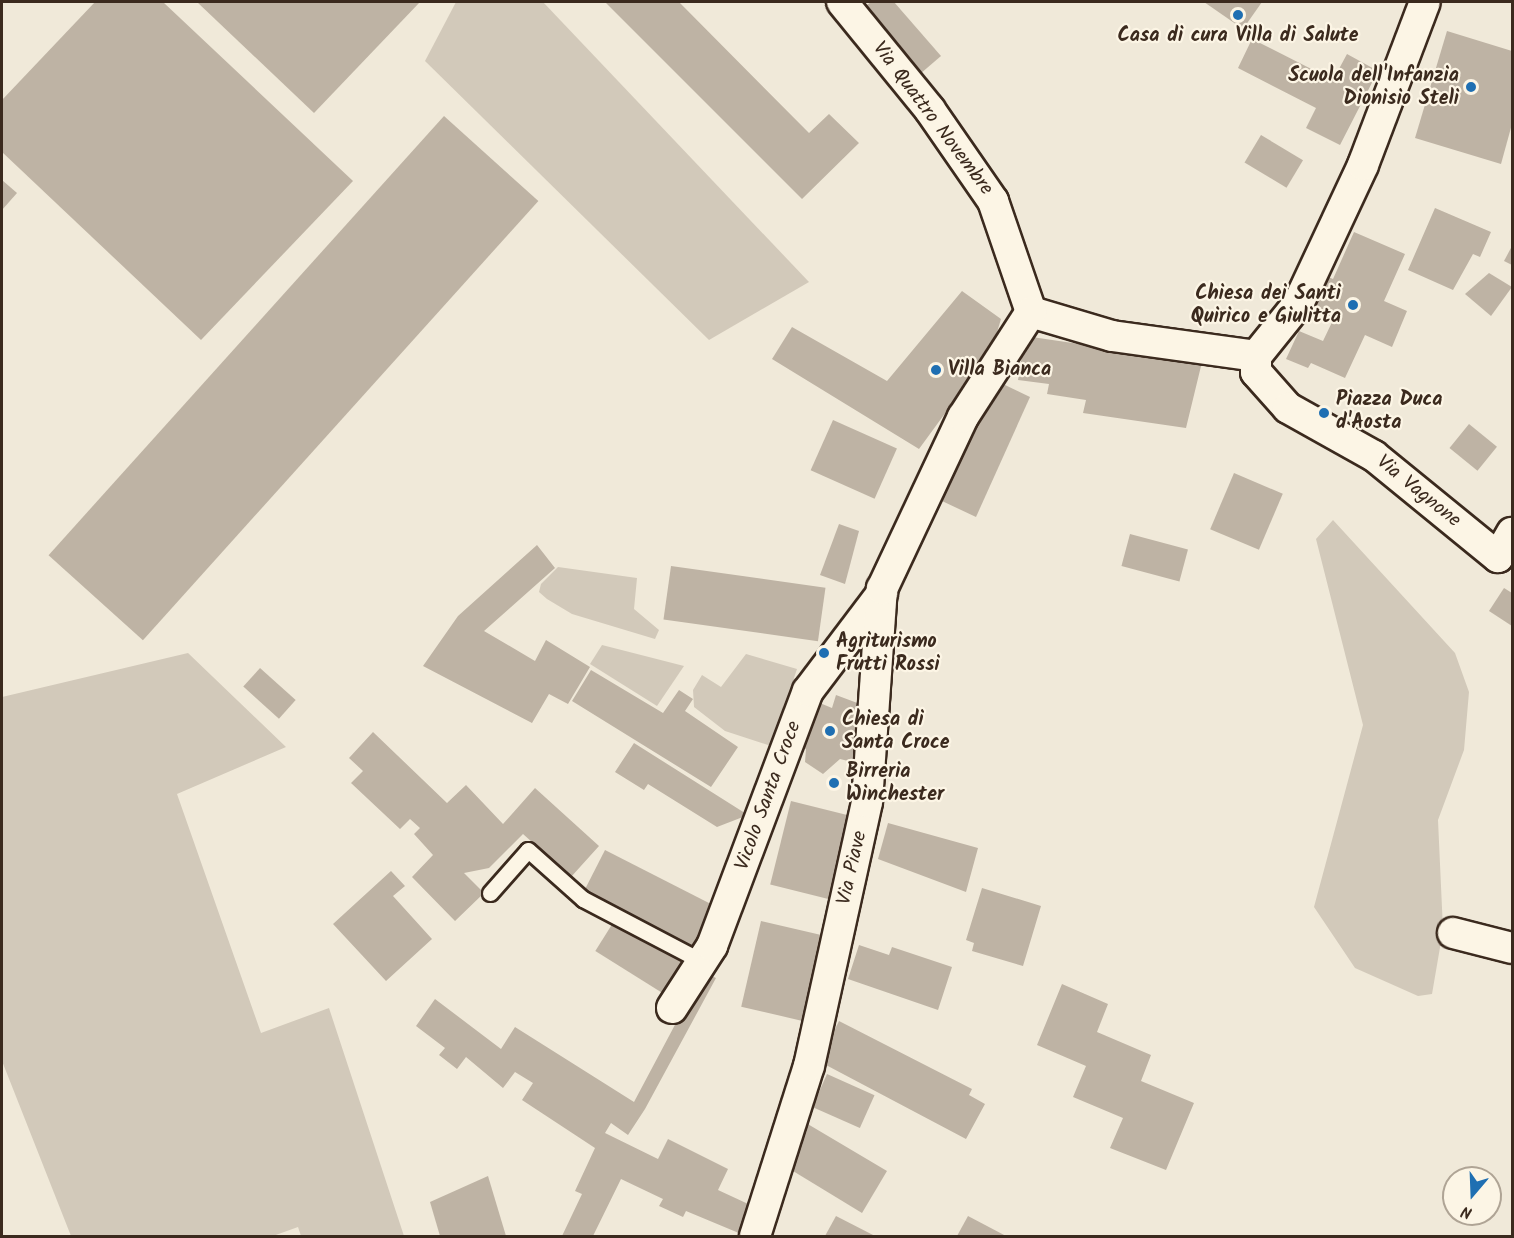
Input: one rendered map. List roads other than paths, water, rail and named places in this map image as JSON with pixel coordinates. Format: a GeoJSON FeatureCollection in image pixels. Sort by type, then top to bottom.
{"type":"FeatureCollection","features":[{"type":"Feature","properties":{"kind":"street","name":"Via Quattro Novembre"},"geometry":{"type":"LineString","coordinates":[[842,2],[930,110],[993,201],[1031,312]]}},
{"type":"Feature","properties":{"kind":"street"},"geometry":{"type":"LineString","coordinates":[[1031,312],[1112,336],[1256,364],[1303,294],[1363,165],[1425,2]]}},
{"type":"Feature","properties":{"kind":"street","name":"Via Piave"},"geometry":{"type":"LineString","coordinates":[[755,1236],[808,1066],[867,802],[882,593],[963,417],[1031,312]]}},
{"type":"Feature","properties":{"kind":"street","name":"Via Vagnone"},"geometry":{"type":"LineString","coordinates":[[1256,364],[1288,408],[1374,456],[1498,557],[1512,533]]}},
{"type":"Feature","properties":{"kind":"street","name":"Vicolo Santa Croce"},"geometry":{"type":"LineString","coordinates":[[672,1008],[703,962],[808,692],[882,593]]}},
{"type":"Feature","properties":{"kind":"street"},"geometry":{"type":"LineString","coordinates":[[1453,933],[1512,948]]}},
{"type":"Feature","properties":{"kind":"lane"},"geometry":{"type":"LineString","coordinates":[[490,892],[528,850],[583,899],[703,962]]}},
{"type":"Feature","properties":{"kind":"place","name":"Casa di cura Villa di Salute"},"geometry":{"type":"Point","coordinates":[1238,15]}},
{"type":"Feature","properties":{"kind":"place","name":"Scuola dell'Infanzia Dionisio Steli"},"geometry":{"type":"Point","coordinates":[1471,87]}},
{"type":"Feature","properties":{"kind":"place","name":"Chiesa dei Santi Quirico e Giulitta"},"geometry":{"type":"Point","coordinates":[1353,305]}},
{"type":"Feature","properties":{"kind":"place","name":"Villa Bianca"},"geometry":{"type":"Point","coordinates":[936,370]}},
{"type":"Feature","properties":{"kind":"place","name":"Piazza Duca d'Aosta"},"geometry":{"type":"Point","coordinates":[1324,413]}},
{"type":"Feature","properties":{"kind":"place","name":"Agriturismo Frutti Rossi"},"geometry":{"type":"Point","coordinates":[824,653]}},
{"type":"Feature","properties":{"kind":"place","name":"Chiesa di Santa Croce"},"geometry":{"type":"Point","coordinates":[830,731]}},
{"type":"Feature","properties":{"kind":"place","name":"Birreria Winchester"},"geometry":{"type":"Point","coordinates":[834,783]}}]}
